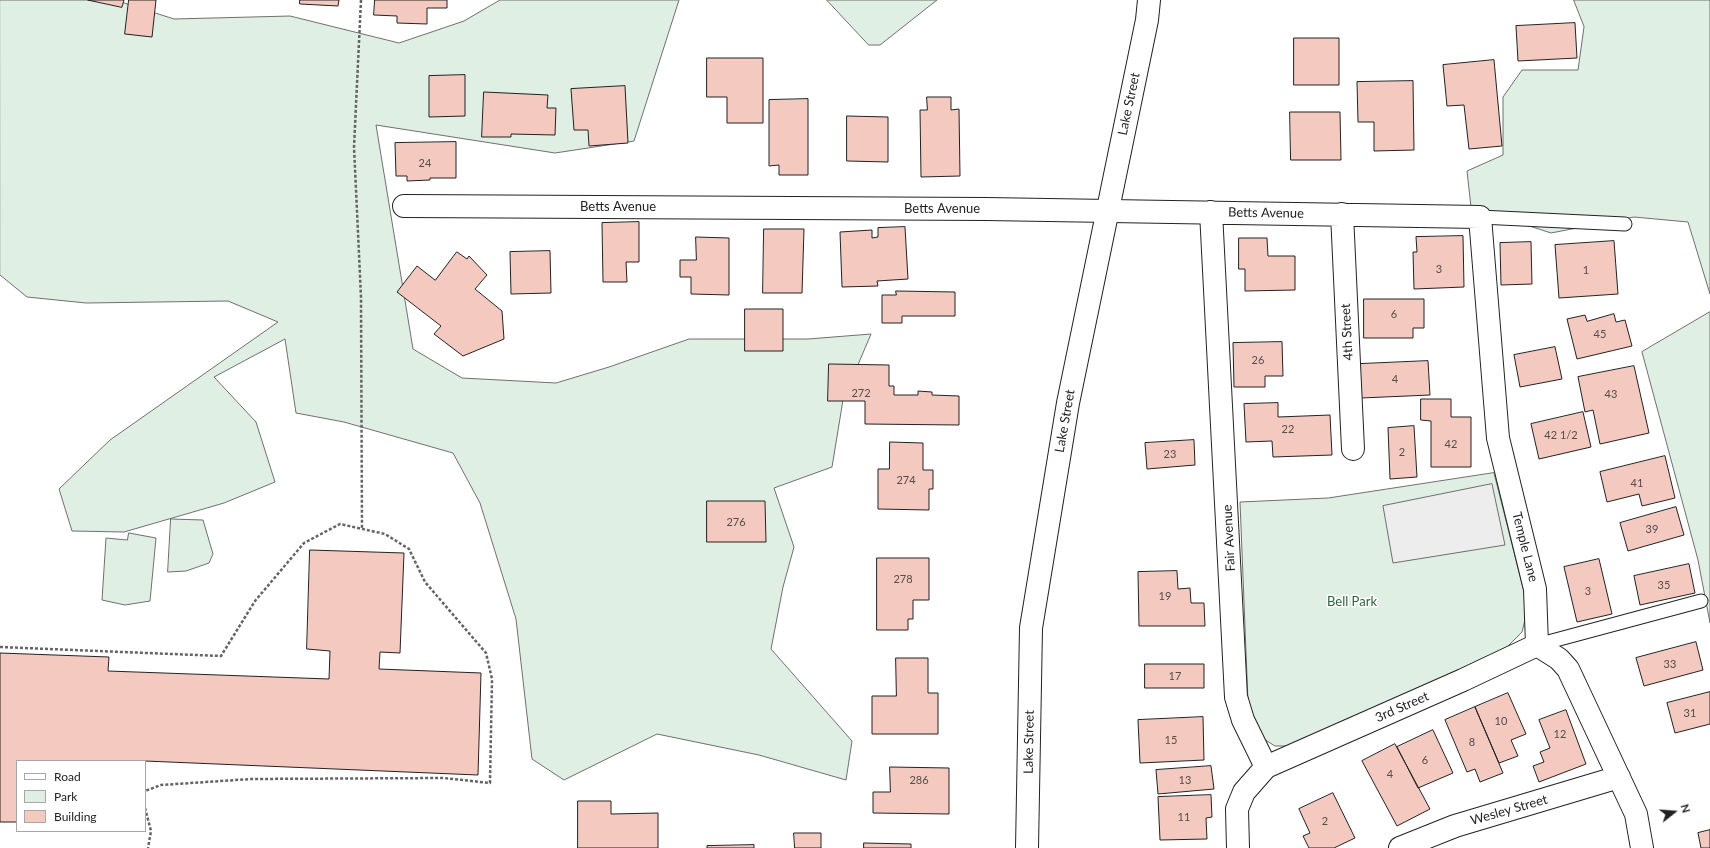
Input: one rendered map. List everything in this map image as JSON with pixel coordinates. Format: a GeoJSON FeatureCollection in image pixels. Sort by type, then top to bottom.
{"type":"FeatureCollection","features":[{"type":"Feature","properties":{"kind":"street","name":"Lake Street"},"geometry":{"type":"LineString","coordinates":[[1027,848],[1031,628],[1068,403],[1106,211],[1147,20],[1149,0]]}},
{"type":"Feature","properties":{"kind":"street","name":"Betts Avenue"},"geometry":{"type":"LineString","coordinates":[[404,206],[1211,212],[1480,217]]}},
{"type":"Feature","properties":{"kind":"street","name":"Fair Avenue"},"geometry":{"type":"LineString","coordinates":[[1211,212],[1236,697],[1243,720],[1266,767]]}},
{"type":"Feature","properties":{"kind":"street","name":"4th Street"},"geometry":{"type":"LineString","coordinates":[[1342,214],[1353,449]]}},
{"type":"Feature","properties":{"kind":"street","name":"Temple Lane"},"geometry":{"type":"LineString","coordinates":[[1480,217],[1498,438],[1535,589],[1537,645]]}},
{"type":"Feature","properties":{"kind":"street","name":"3rd Street"},"geometry":{"type":"LineString","coordinates":[[1266,767],[1456,683],[1537,645]]}},
{"type":"Feature","properties":{"kind":"street"},"geometry":{"type":"LineString","coordinates":[[1537,645],[1559,658],[1568,669],[1636,814],[1642,848]]}},
{"type":"Feature","properties":{"kind":"street"},"geometry":{"type":"LineString","coordinates":[[1238,848],[1237,808],[1244,792],[1266,767]]}},
{"type":"Feature","properties":{"kind":"street","name":"Wesley Street"},"geometry":{"type":"LineString","coordinates":[[1400,848],[1455,826],[1619,777]]}},
{"type":"Feature","properties":{"kind":"lane"},"geometry":{"type":"LineString","coordinates":[[1480,217],[1625,224]]}},
{"type":"Feature","properties":{"kind":"lane"},"geometry":{"type":"LineString","coordinates":[[1537,645],[1701,601]]}},
{"type":"Feature","properties":{"kind":"path"},"geometry":{"type":"LineString","coordinates":[[361,0],[354,147],[361,297],[362,529]]}},
{"type":"Feature","properties":{"kind":"path"},"geometry":{"type":"LineString","coordinates":[[0,647],[221,656],[254,601],[304,543],[340,524],[385,534],[409,549],[425,582],[486,653],[492,679],[490,783],[444,778],[251,779],[161,785],[146,791]]}},
{"type":"Feature","properties":{"kind":"path"},"geometry":{"type":"LineString","coordinates":[[146,812],[151,830],[148,848]]}},
{"type":"Feature","properties":{"kind":"green space"},"geometry":{"type":"Polygon","coordinates":[[[0,0],[115,0],[174,19],[290,16],[399,43],[464,21],[500,0],[679,0],[634,141],[555,153],[376,125],[413,349],[462,378],[556,383],[609,367],[689,339],[808,339],[871,334],[843,400],[832,467],[774,488],[794,547],[783,587],[771,649],[852,741],[846,780],[759,755],[657,734],[564,780],[532,759],[516,619],[480,503],[453,453],[344,422],[296,413],[285,339],[214,377],[256,422],[275,482],[224,503],[124,532],[72,531],[59,489],[110,440],[278,322],[228,301],[86,303],[27,297],[0,275],[0,0]]]}},
{"type":"Feature","properties":{"kind":"green space"},"geometry":{"type":"Polygon","coordinates":[[[827,0],[937,0],[880,45],[869,45],[827,0]]]}},
{"type":"Feature","properties":{"kind":"green space"},"geometry":{"type":"Polygon","coordinates":[[[1574,0],[1710,0],[1710,294],[1688,222],[1634,217],[1551,233],[1471,207],[1467,171],[1503,155],[1503,97],[1522,70],[1578,70],[1584,27],[1574,0]]]}},
{"type":"Feature","properties":{"kind":"green space"},"geometry":{"type":"Polygon","coordinates":[[[1710,312],[1710,623],[1698,560],[1642,352],[1710,312]]]}},
{"type":"Feature","properties":{"kind":"green space","name":"Bell Park"},"geometry":{"type":"Polygon","coordinates":[[[1494,473],[1528,608],[1522,632],[1507,647],[1296,746],[1275,746],[1262,738],[1248,702],[1240,502],[1328,498],[1494,473]]]}},
{"type":"Feature","properties":{"kind":"green space"},"geometry":{"type":"Polygon","coordinates":[[[171,519],[203,520],[213,554],[209,563],[186,571],[168,572],[171,519]]]}},
{"type":"Feature","properties":{"kind":"green space"},"geometry":{"type":"Polygon","coordinates":[[[129,533],[156,538],[150,601],[125,605],[102,600],[106,538],[127,540],[129,533]]]}},
{"type":"Feature","properties":{"kind":"shaded area"},"geometry":{"type":"Polygon","coordinates":[[[1492,484],[1505,545],[1393,563],[1383,506],[1492,484]]]}},
{"type":"Feature","properties":{"kind":"building"},"geometry":{"type":"Polygon","coordinates":[[[88,0],[124,0],[122,7],[88,0]]]}},
{"type":"Feature","properties":{"kind":"building"},"geometry":{"type":"Polygon","coordinates":[[[129,0],[156,0],[152,37],[125,34],[129,0]]]}},
{"type":"Feature","properties":{"kind":"building"},"geometry":{"type":"Polygon","coordinates":[[[300,0],[339,0],[338,6],[300,4],[300,0]]]}},
{"type":"Feature","properties":{"kind":"building"},"geometry":{"type":"Polygon","coordinates":[[[375,0],[447,0],[447,8],[427,8],[427,24],[397,23],[397,16],[374,15],[375,0]]]}},
{"type":"Feature","properties":{"kind":"building"},"geometry":{"type":"Polygon","coordinates":[[[1575,23],[1577,58],[1518,61],[1516,26],[1575,23]]]}},
{"type":"Feature","properties":{"kind":"building"},"geometry":{"type":"Polygon","coordinates":[[[1294,38],[1339,38],[1339,85],[1294,85],[1294,38]]]}},
{"type":"Feature","properties":{"kind":"building"},"geometry":{"type":"Polygon","coordinates":[[[707,58],[763,58],[763,123],[727,123],[727,97],[707,97],[707,58]]]}},
{"type":"Feature","properties":{"kind":"building"},"geometry":{"type":"Polygon","coordinates":[[[1494,60],[1502,146],[1469,149],[1464,105],[1447,106],[1443,65],[1494,60]]]}},
{"type":"Feature","properties":{"kind":"building"},"geometry":{"type":"Polygon","coordinates":[[[465,75],[465,116],[429,117],[429,76],[465,75]]]}},
{"type":"Feature","properties":{"kind":"building"},"geometry":{"type":"Polygon","coordinates":[[[1413,81],[1414,150],[1374,151],[1374,122],[1358,122],[1357,82],[1413,81]]]}},
{"type":"Feature","properties":{"kind":"building"},"geometry":{"type":"Polygon","coordinates":[[[625,86],[628,143],[589,146],[588,130],[574,130],[571,89],[625,86]]]}},
{"type":"Feature","properties":{"kind":"building"},"geometry":{"type":"Polygon","coordinates":[[[484,92],[548,95],[547,108],[556,108],[555,135],[511,134],[511,137],[482,137],[484,92]]]}},
{"type":"Feature","properties":{"kind":"building"},"geometry":{"type":"Polygon","coordinates":[[[927,97],[951,97],[951,110],[959,109],[960,176],[921,177],[920,110],[927,110],[927,97]]]}},
{"type":"Feature","properties":{"kind":"building"},"geometry":{"type":"Polygon","coordinates":[[[808,99],[808,175],[779,175],[779,165],[769,166],[769,100],[808,99]]]}},
{"type":"Feature","properties":{"kind":"building"},"geometry":{"type":"Polygon","coordinates":[[[1290,112],[1340,112],[1341,160],[1291,160],[1290,112]]]}},
{"type":"Feature","properties":{"kind":"building"},"geometry":{"type":"Polygon","coordinates":[[[847,116],[888,117],[888,162],[847,161],[847,116]]]}},
{"type":"Feature","properties":{"kind":"building"},"geometry":{"type":"Polygon","coordinates":[[[456,142],[456,178],[430,178],[430,180],[407,181],[407,176],[396,176],[395,143],[456,142]]]}},
{"type":"Feature","properties":{"kind":"building"},"geometry":{"type":"Polygon","coordinates":[[[639,222],[639,262],[626,262],[627,282],[603,282],[602,223],[639,222]]]}},
{"type":"Feature","properties":{"kind":"building"},"geometry":{"type":"Polygon","coordinates":[[[905,227],[908,279],[877,281],[878,286],[842,287],[840,232],[872,230],[872,238],[878,237],[878,228],[905,227]]]}},
{"type":"Feature","properties":{"kind":"building"},"geometry":{"type":"Polygon","coordinates":[[[764,229],[804,229],[802,293],[763,293],[764,229]]]}},
{"type":"Feature","properties":{"kind":"building"},"geometry":{"type":"Polygon","coordinates":[[[1463,236],[1464,287],[1414,289],[1413,252],[1417,252],[1416,237],[1463,236]]]}},
{"type":"Feature","properties":{"kind":"building"},"geometry":{"type":"Polygon","coordinates":[[[696,237],[729,238],[729,295],[691,294],[691,277],[680,277],[680,260],[696,260],[696,237]]]}},
{"type":"Feature","properties":{"kind":"building"},"geometry":{"type":"Polygon","coordinates":[[[1239,238],[1267,238],[1268,256],[1295,256],[1295,290],[1245,291],[1245,269],[1239,269],[1239,238]]]}},
{"type":"Feature","properties":{"kind":"building"},"geometry":{"type":"Polygon","coordinates":[[[1614,241],[1618,294],[1559,298],[1555,245],[1614,241]]]}},
{"type":"Feature","properties":{"kind":"building"},"geometry":{"type":"Polygon","coordinates":[[[1531,242],[1532,284],[1501,285],[1500,243],[1531,242]]]}},
{"type":"Feature","properties":{"kind":"building"},"geometry":{"type":"Polygon","coordinates":[[[550,251],[551,293],[511,294],[510,252],[550,251]]]}},
{"type":"Feature","properties":{"kind":"building"},"geometry":{"type":"Polygon","coordinates":[[[457,252],[467,259],[469,256],[487,275],[475,289],[502,311],[504,339],[463,356],[434,334],[441,326],[397,292],[417,266],[435,280],[457,252]]]}},
{"type":"Feature","properties":{"kind":"building"},"geometry":{"type":"Polygon","coordinates":[[[896,291],[955,292],[955,316],[902,316],[902,323],[882,323],[882,295],[896,295],[896,291]]]}},
{"type":"Feature","properties":{"kind":"building"},"geometry":{"type":"Polygon","coordinates":[[[1364,299],[1424,299],[1424,328],[1413,328],[1413,338],[1364,338],[1364,299]]]}},
{"type":"Feature","properties":{"kind":"building"},"geometry":{"type":"Polygon","coordinates":[[[745,309],[783,309],[783,351],[745,351],[745,309]]]}},
{"type":"Feature","properties":{"kind":"building"},"geometry":{"type":"Polygon","coordinates":[[[1614,314],[1616,322],[1625,320],[1632,346],[1577,359],[1567,319],[1585,315],[1587,321],[1614,314]]]}},
{"type":"Feature","properties":{"kind":"building"},"geometry":{"type":"Polygon","coordinates":[[[1282,342],[1283,376],[1265,376],[1265,387],[1234,387],[1233,343],[1282,342]]]}},
{"type":"Feature","properties":{"kind":"building"},"geometry":{"type":"Polygon","coordinates":[[[1555,347],[1562,379],[1520,387],[1514,355],[1555,347]]]}},
{"type":"Feature","properties":{"kind":"building"},"geometry":{"type":"Polygon","coordinates":[[[1428,361],[1430,395],[1361,398],[1360,364],[1428,361]]]}},
{"type":"Feature","properties":{"kind":"building"},"geometry":{"type":"Polygon","coordinates":[[[829,364],[889,365],[889,386],[894,386],[894,395],[918,395],[918,391],[932,392],[932,395],[959,396],[959,425],[865,424],[865,401],[828,401],[829,364]]]}},
{"type":"Feature","properties":{"kind":"building"},"geometry":{"type":"Polygon","coordinates":[[[1634,366],[1649,433],[1600,444],[1593,410],[1585,412],[1578,377],[1634,366]]]}},
{"type":"Feature","properties":{"kind":"building"},"geometry":{"type":"Polygon","coordinates":[[[1421,399],[1451,399],[1451,417],[1471,417],[1471,467],[1431,467],[1431,421],[1421,420],[1421,399]]]}},
{"type":"Feature","properties":{"kind":"building"},"geometry":{"type":"Polygon","coordinates":[[[1278,403],[1278,417],[1330,415],[1332,455],[1273,457],[1272,441],[1246,442],[1244,404],[1278,403]]]}},
{"type":"Feature","properties":{"kind":"building"},"geometry":{"type":"Polygon","coordinates":[[[1583,412],[1591,447],[1539,459],[1531,424],[1583,412]]]}},
{"type":"Feature","properties":{"kind":"building"},"geometry":{"type":"Polygon","coordinates":[[[1414,426],[1417,477],[1390,479],[1388,428],[1414,426]]]}},
{"type":"Feature","properties":{"kind":"building"},"geometry":{"type":"Polygon","coordinates":[[[1194,440],[1195,465],[1147,469],[1145,443],[1194,440]]]}},
{"type":"Feature","properties":{"kind":"building"},"geometry":{"type":"Polygon","coordinates":[[[890,442],[923,443],[923,470],[933,470],[933,489],[929,489],[929,510],[878,509],[878,469],[889,469],[890,442]]]}},
{"type":"Feature","properties":{"kind":"building"},"geometry":{"type":"Polygon","coordinates":[[[1665,456],[1675,498],[1642,506],[1639,494],[1607,502],[1600,472],[1665,456]]]}},
{"type":"Feature","properties":{"kind":"building"},"geometry":{"type":"Polygon","coordinates":[[[707,501],[765,501],[766,542],[707,542],[707,501]]]}},
{"type":"Feature","properties":{"kind":"building"},"geometry":{"type":"Polygon","coordinates":[[[1676,507],[1684,535],[1628,551],[1620,523],[1676,507]]]}},
{"type":"Feature","properties":{"kind":"building"},"geometry":{"type":"Polygon","coordinates":[[[310,550],[404,553],[400,653],[380,652],[379,669],[481,673],[478,775],[146,760],[16,760],[16,822],[0,822],[0,653],[109,657],[108,671],[329,679],[330,651],[307,649],[310,550]]]}},
{"type":"Feature","properties":{"kind":"building"},"geometry":{"type":"Polygon","coordinates":[[[877,558],[929,558],[929,600],[913,600],[913,619],[908,619],[908,630],[877,630],[877,558]]]}},
{"type":"Feature","properties":{"kind":"building"},"geometry":{"type":"Polygon","coordinates":[[[1599,559],[1612,614],[1577,622],[1564,567],[1599,559]]]}},
{"type":"Feature","properties":{"kind":"building"},"geometry":{"type":"Polygon","coordinates":[[[1689,564],[1695,593],[1640,605],[1634,576],[1689,564]]]}},
{"type":"Feature","properties":{"kind":"building"},"geometry":{"type":"Polygon","coordinates":[[[1177,571],[1178,589],[1190,588],[1191,603],[1204,603],[1205,626],[1139,626],[1138,572],[1177,571]]]}},
{"type":"Feature","properties":{"kind":"building"},"geometry":{"type":"Polygon","coordinates":[[[1696,642],[1703,670],[1644,686],[1636,658],[1696,642]]]}},
{"type":"Feature","properties":{"kind":"building"},"geometry":{"type":"Polygon","coordinates":[[[896,658],[928,658],[928,693],[938,693],[938,734],[872,734],[872,696],[896,696],[896,658]]]}},
{"type":"Feature","properties":{"kind":"building"},"geometry":{"type":"Polygon","coordinates":[[[1145,664],[1204,664],[1204,688],[1145,688],[1145,664]]]}},
{"type":"Feature","properties":{"kind":"building"},"geometry":{"type":"Polygon","coordinates":[[[1710,692],[1710,724],[1675,733],[1667,703],[1710,692]]]}},
{"type":"Feature","properties":{"kind":"building"},"geometry":{"type":"Polygon","coordinates":[[[1508,693],[1526,734],[1511,740],[1518,756],[1499,763],[1475,707],[1508,693]]]}},
{"type":"Feature","properties":{"kind":"building"},"geometry":{"type":"Polygon","coordinates":[[[1475,707],[1503,773],[1480,782],[1475,769],[1467,772],[1445,720],[1475,707]]]}},
{"type":"Feature","properties":{"kind":"building"},"geometry":{"type":"Polygon","coordinates":[[[1566,710],[1586,764],[1539,782],[1533,766],[1544,762],[1540,752],[1550,748],[1539,720],[1566,710]]]}},
{"type":"Feature","properties":{"kind":"building"},"geometry":{"type":"Polygon","coordinates":[[[1203,717],[1204,760],[1140,763],[1138,720],[1203,717]]]}},
{"type":"Feature","properties":{"kind":"building"},"geometry":{"type":"Polygon","coordinates":[[[1433,730],[1453,773],[1418,788],[1397,747],[1433,730]]]}},
{"type":"Feature","properties":{"kind":"building"},"geometry":{"type":"Polygon","coordinates":[[[1395,744],[1430,809],[1397,826],[1362,761],[1395,744]]]}},
{"type":"Feature","properties":{"kind":"building"},"geometry":{"type":"Polygon","coordinates":[[[1211,766],[1214,789],[1158,794],[1156,770],[1211,766]]]}},
{"type":"Feature","properties":{"kind":"building"},"geometry":{"type":"Polygon","coordinates":[[[890,767],[949,768],[949,814],[873,813],[873,792],[890,792],[890,767]]]}},
{"type":"Feature","properties":{"kind":"building"},"geometry":{"type":"Polygon","coordinates":[[[1333,793],[1355,838],[1334,848],[1309,848],[1303,836],[1310,833],[1299,809],[1333,793]]]}},
{"type":"Feature","properties":{"kind":"building"},"geometry":{"type":"Polygon","coordinates":[[[1211,795],[1212,817],[1206,818],[1207,839],[1160,840],[1158,797],[1211,795]]]}},
{"type":"Feature","properties":{"kind":"building"},"geometry":{"type":"Polygon","coordinates":[[[578,801],[611,801],[611,814],[658,813],[658,848],[578,848],[578,801]]]}},
{"type":"Feature","properties":{"kind":"building"},"geometry":{"type":"Polygon","coordinates":[[[1710,830],[1710,848],[1701,848],[1698,833],[1710,830]]]}},
{"type":"Feature","properties":{"kind":"building"},"geometry":{"type":"Polygon","coordinates":[[[794,833],[821,833],[821,848],[795,848],[794,833]]]}},
{"type":"Feature","properties":{"kind":"building"},"geometry":{"type":"Polygon","coordinates":[[[864,843],[911,844],[911,848],[864,848],[864,843]]]}},
{"type":"Feature","properties":{"kind":"building"},"geometry":{"type":"Polygon","coordinates":[[[754,845],[754,848],[707,848],[707,846],[754,845]]]}}]}
